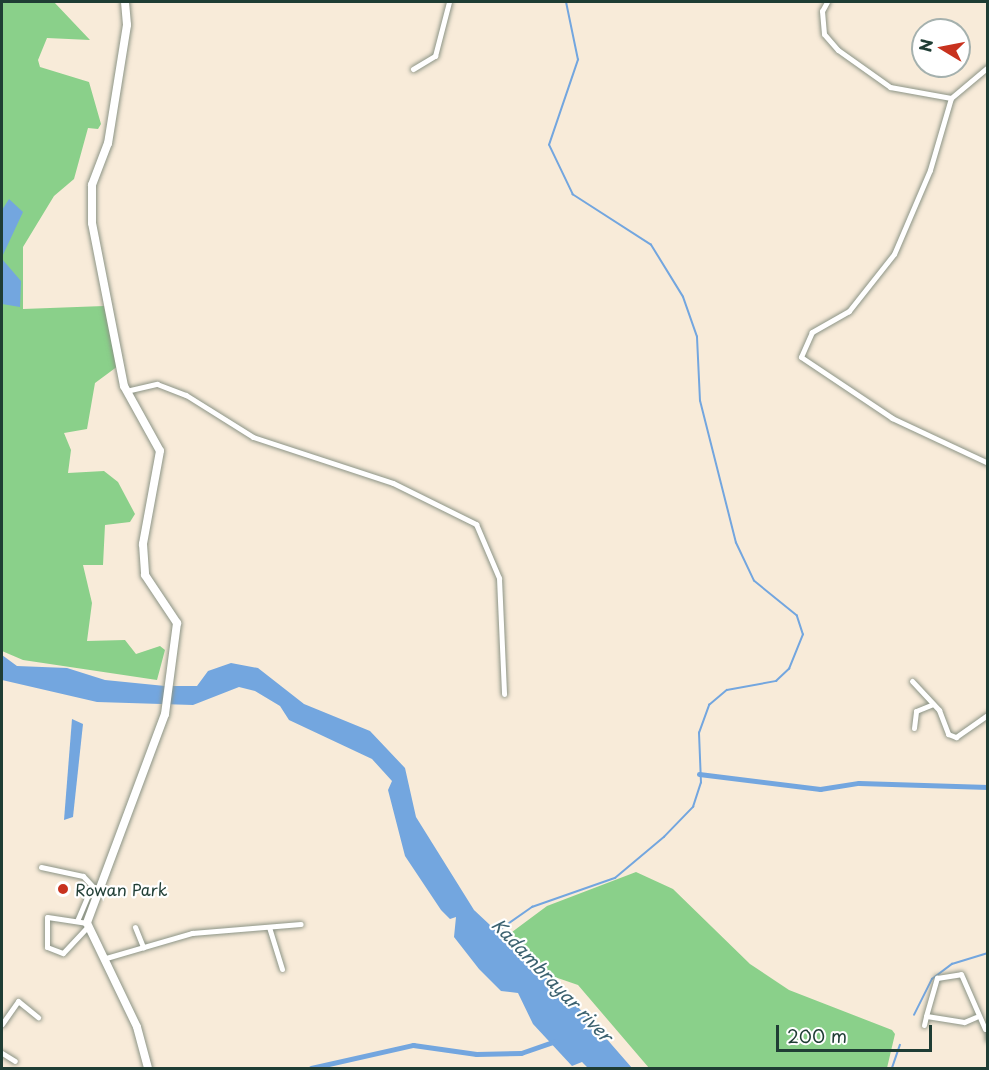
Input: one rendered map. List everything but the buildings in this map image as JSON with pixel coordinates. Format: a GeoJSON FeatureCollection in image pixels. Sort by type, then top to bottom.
{"type":"FeatureCollection","features":[{"type":"Feature","properties":{"kind":"main road"},"geometry":{"type":"LineString","coordinates":[[125,2],[121,68],[91,204],[126,391],[160,451],[143,544],[145,575],[177,623],[165,714],[141,781],[94,890],[87,925],[106,958],[137,1027],[148,1068]]}},
{"type":"Feature","properties":{"kind":"street"},"geometry":{"type":"LineString","coordinates":[[413,69],[435,56],[449,2]]}},
{"type":"Feature","properties":{"kind":"street"},"geometry":{"type":"LineString","coordinates":[[827,2],[822,11],[824,34],[837,50],[890,87],[951,98]]}},
{"type":"Feature","properties":{"kind":"street"},"geometry":{"type":"LineString","coordinates":[[987,67],[951,98],[930,170],[894,254],[849,311],[812,332],[801,357],[892,418],[987,464]]}},
{"type":"Feature","properties":{"kind":"street"},"geometry":{"type":"LineString","coordinates":[[126,391],[157,384],[186,395],[253,437],[393,483],[476,524],[499,578],[504,694]]}},
{"type":"Feature","properties":{"kind":"street"},"geometry":{"type":"LineString","coordinates":[[912,681],[933,704],[948,734],[956,737],[987,715]]}},
{"type":"Feature","properties":{"kind":"street"},"geometry":{"type":"LineString","coordinates":[[914,729],[916,711],[933,704]]}},
{"type":"Feature","properties":{"kind":"street"},"geometry":{"type":"LineString","coordinates":[[41,867],[83,876],[94,890],[77,921]]}},
{"type":"Feature","properties":{"kind":"street"},"geometry":{"type":"LineString","coordinates":[[47,917],[77,921],[87,925],[63,953],[47,946],[47,917]]}},
{"type":"Feature","properties":{"kind":"street"},"geometry":{"type":"LineString","coordinates":[[106,958],[192,933],[301,924]]}},
{"type":"Feature","properties":{"kind":"street"},"geometry":{"type":"LineString","coordinates":[[135,927],[143,947]]}},
{"type":"Feature","properties":{"kind":"street"},"geometry":{"type":"LineString","coordinates":[[269,927],[282,969]]}},
{"type":"Feature","properties":{"kind":"street"},"geometry":{"type":"LineString","coordinates":[[924,1025],[933,982],[953,971],[970,990],[976,1017],[986,1027],[987,1039]]}},
{"type":"Feature","properties":{"kind":"street"},"geometry":{"type":"LineString","coordinates":[[2,1024],[18,1001],[38,1017]]}},
{"type":"Feature","properties":{"kind":"street"},"geometry":{"type":"LineString","coordinates":[[926,1016],[964,1022],[976,1017]]}},
{"type":"Feature","properties":{"kind":"street"},"geometry":{"type":"LineString","coordinates":[[2,1053],[15,1060]]}},
{"type":"Feature","properties":{"kind":"green space"},"geometry":{"type":"Polygon","coordinates":[[[2,2],[54,2],[90,40],[47,38],[38,60],[40,67],[89,82],[101,124],[98,129],[88,128],[74,179],[54,196],[23,247],[23,309],[104,306],[118,366],[95,383],[87,429],[64,433],[71,450],[68,473],[104,471],[118,482],[135,514],[130,522],[105,525],[103,565],[83,565],[92,603],[87,641],[125,640],[136,654],[160,646],[165,650],[157,680],[23,660],[2,651],[2,2]]]}},
{"type":"Feature","properties":{"kind":"green space"},"geometry":{"type":"Polygon","coordinates":[[[636,872],[673,889],[750,964],[789,990],[892,1030],[895,1034],[887,1068],[649,1068],[578,985],[546,974],[521,953],[512,932],[547,906],[636,872]]]}},
{"type":"Feature","properties":{"kind":"water"},"geometry":{"type":"Polygon","coordinates":[[[9,199],[23,212],[2,257],[2,210],[9,199]]]}},
{"type":"Feature","properties":{"kind":"water"},"geometry":{"type":"Polygon","coordinates":[[[2,259],[21,281],[20,307],[2,304],[2,259]]]}},
{"type":"Feature","properties":{"kind":"water"},"geometry":{"type":"Polygon","coordinates":[[[2,655],[17,666],[67,668],[105,680],[165,686],[197,686],[208,671],[231,663],[258,668],[304,704],[370,731],[405,768],[416,817],[474,910],[585,1014],[632,1068],[588,1068],[582,1062],[572,1066],[533,1024],[518,993],[501,991],[479,969],[454,937],[456,917],[450,919],[441,910],[405,856],[388,790],[392,781],[372,759],[289,720],[280,706],[255,691],[239,687],[193,705],[97,702],[2,680],[2,655]]]}},
{"type":"Feature","properties":{"kind":"water"},"geometry":{"type":"Polygon","coordinates":[[[72,719],[83,724],[73,817],[64,820],[72,719]]]}},
{"type":"Feature","properties":{"kind":"waterway","name":"Kadambrayar river"},"geometry":{"type":"LineString","coordinates":[[498,931],[532,907],[615,878],[664,837],[693,807],[701,783],[699,733],[709,705],[727,690],[776,681],[789,669],[803,635],[797,616],[754,581],[736,543],[700,401],[697,337],[683,297],[651,245],[573,195],[549,145],[578,60],[566,2]]}},
{"type":"Feature","properties":{"kind":"waterway"},"geometry":{"type":"LineString","coordinates":[[699,774],[820,789],[859,783],[988,787]]}},
{"type":"Feature","properties":{"kind":"waterway"},"geometry":{"type":"LineString","coordinates":[[914,1015],[932,979],[952,964],[988,953]]}},
{"type":"Feature","properties":{"kind":"waterway"},"geometry":{"type":"LineString","coordinates":[[311,1068],[413,1045],[476,1054],[521,1053],[556,1041]]}},
{"type":"Feature","properties":{"kind":"waterway"},"geometry":{"type":"LineString","coordinates":[[892,1068],[900,1045]]}},
{"type":"Feature","properties":{"kind":"place","name":"Rowan Park"},"geometry":{"type":"Point","coordinates":[63,889]}}]}
